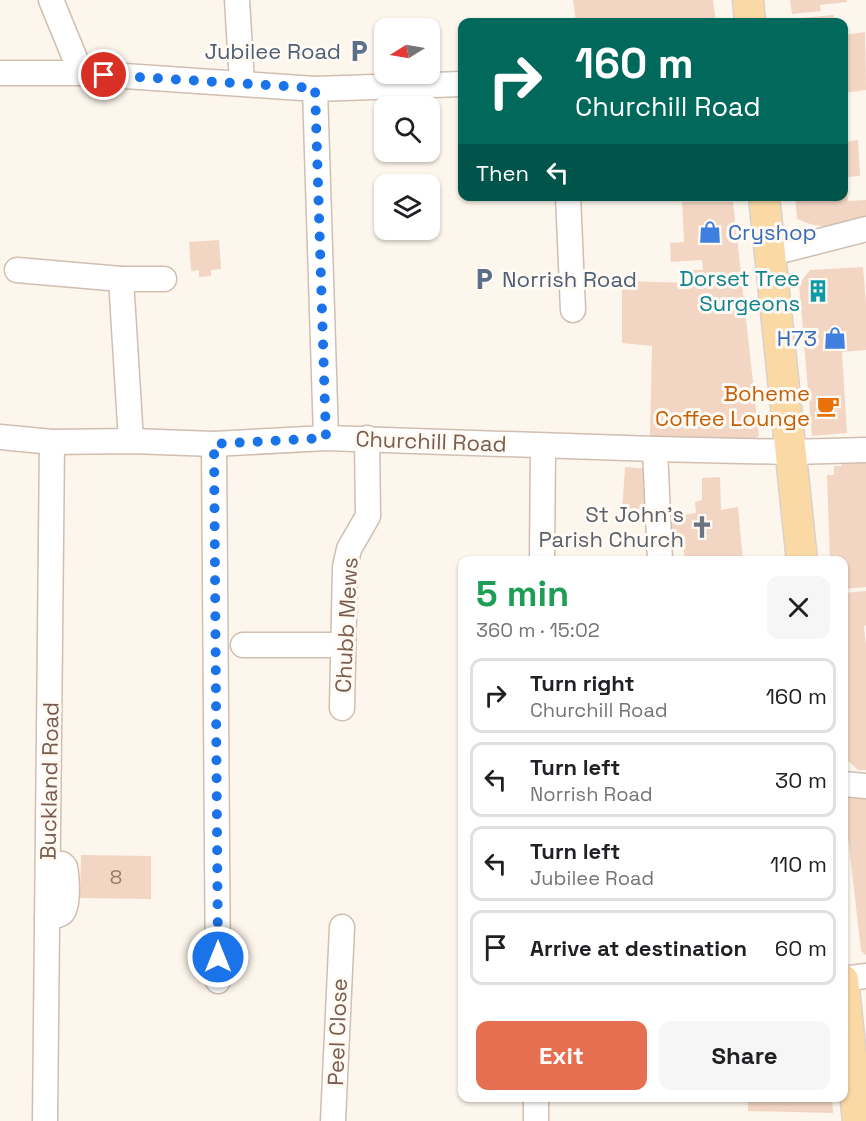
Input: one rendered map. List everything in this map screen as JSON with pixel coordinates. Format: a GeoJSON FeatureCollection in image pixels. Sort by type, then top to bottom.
{"type":"FeatureCollection","features":[{"type":"Feature","properties":{"kind":"main road"},"geometry":{"type":"LineString","coordinates":[[748,0],[750,18]]}},
{"type":"Feature","properties":{"kind":"main road"},"geometry":{"type":"LineString","coordinates":[[764,201],[801,556]]}},
{"type":"Feature","properties":{"kind":"main road"},"geometry":{"type":"LineString","coordinates":[[848,1026],[858,1121]]}},
{"type":"Feature","properties":{"kind":"street"},"geometry":{"type":"LineString","coordinates":[[51,0],[81,73]]}},
{"type":"Feature","properties":{"kind":"street"},"geometry":{"type":"LineString","coordinates":[[237,0],[242,82]]}},
{"type":"Feature","properties":{"kind":"street"},"geometry":{"type":"LineString","coordinates":[[0,73],[81,73],[315,88],[458,84]]}},
{"type":"Feature","properties":{"kind":"street"},"geometry":{"type":"LineString","coordinates":[[315,88],[326,438]]}},
{"type":"Feature","properties":{"kind":"street"},"geometry":{"type":"LineString","coordinates":[[568,201],[573,310]]}},
{"type":"Feature","properties":{"kind":"street"},"geometry":{"type":"LineString","coordinates":[[769,254],[866,229]]}},
{"type":"Feature","properties":{"kind":"street"},"geometry":{"type":"LineString","coordinates":[[17,270],[121,279],[164,279]]}},
{"type":"Feature","properties":{"kind":"street"},"geometry":{"type":"LineString","coordinates":[[121,279],[131,441]]}},
{"type":"Feature","properties":{"kind":"street","name":"Churchill Road"},"geometry":{"type":"LineString","coordinates":[[0,437],[52,442],[131,441],[214,444],[367,438],[655,449],[791,452],[866,450]]}},
{"type":"Feature","properties":{"kind":"street","name":"Chubb Mews"},"geometry":{"type":"LineString","coordinates":[[342,708],[345,567],[349,549],[369,516],[367,438]]}},
{"type":"Feature","properties":{"kind":"street","name":"Buckland Road"},"geometry":{"type":"LineString","coordinates":[[45,1121],[52,442]]}},
{"type":"Feature","properties":{"kind":"street"},"geometry":{"type":"LineString","coordinates":[[214,444],[218,981]]}},
{"type":"Feature","properties":{"kind":"street"},"geometry":{"type":"LineString","coordinates":[[542,556],[543,446]]}},
{"type":"Feature","properties":{"kind":"street"},"geometry":{"type":"LineString","coordinates":[[655,449],[660,556]]}},
{"type":"Feature","properties":{"kind":"street"},"geometry":{"type":"LineString","coordinates":[[243,645],[343,645]]}},
{"type":"Feature","properties":{"kind":"street"},"geometry":{"type":"LineString","coordinates":[[848,784],[866,786]]}},
{"type":"Feature","properties":{"kind":"street","name":"Peel Close"},"geometry":{"type":"LineString","coordinates":[[333,1121],[335,937]]}},
{"type":"Feature","properties":{"kind":"street"},"geometry":{"type":"LineString","coordinates":[[848,978],[866,976]]}},
{"type":"Feature","properties":{"kind":"street"},"geometry":{"type":"LineString","coordinates":[[536,1102],[536,1121]]}},
{"type":"Feature","properties":{"kind":"building"},"geometry":{"type":"Polygon","coordinates":[[[573,0],[713,0],[715,18],[575,18],[573,0]]]}},
{"type":"Feature","properties":{"kind":"building"},"geometry":{"type":"Polygon","coordinates":[[[790,0],[847,0],[847,2],[820,5],[821,11],[792,14],[790,0]]]}},
{"type":"Feature","properties":{"kind":"building"},"geometry":{"type":"Polygon","coordinates":[[[834,15],[834,18],[802,18],[834,15]]]}},
{"type":"Feature","properties":{"kind":"building"},"geometry":{"type":"Polygon","coordinates":[[[865,32],[866,90],[848,92],[848,34],[865,32]]]}},
{"type":"Feature","properties":{"kind":"building"},"geometry":{"type":"Polygon","coordinates":[[[858,140],[860,176],[848,177],[848,141],[858,140]]]}},
{"type":"Feature","properties":{"kind":"building"},"geometry":{"type":"Polygon","coordinates":[[[866,200],[866,216],[850,225],[830,228],[797,219],[795,201],[866,200]]]}},
{"type":"Feature","properties":{"kind":"building"},"geometry":{"type":"Polygon","coordinates":[[[682,202],[733,202],[759,436],[749,442],[650,438],[652,346],[622,343],[622,281],[693,283],[693,270],[703,270],[702,260],[671,262],[670,243],[684,242],[682,202]]]}},
{"type":"Feature","properties":{"kind":"building"},"geometry":{"type":"Polygon","coordinates":[[[219,240],[221,269],[211,270],[211,276],[199,277],[199,270],[191,271],[189,242],[219,240]]]}},
{"type":"Feature","properties":{"kind":"building"},"geometry":{"type":"Polygon","coordinates":[[[863,267],[866,350],[842,352],[847,433],[812,436],[799,284],[810,270],[863,267]]]}},
{"type":"Feature","properties":{"kind":"building"},"geometry":{"type":"Polygon","coordinates":[[[866,460],[866,587],[848,589],[848,556],[830,556],[827,475],[834,475],[834,466],[842,466],[841,462],[866,460]]]}},
{"type":"Feature","properties":{"kind":"building"},"geometry":{"type":"Polygon","coordinates":[[[625,467],[650,469],[647,515],[622,513],[625,467]]]}},
{"type":"Feature","properties":{"kind":"building","name":"St John's Parish Church"},"geometry":{"type":"Polygon","coordinates":[[[720,477],[721,510],[738,507],[743,556],[684,556],[682,537],[666,539],[663,518],[696,513],[695,502],[702,500],[702,478],[720,477]]]}},
{"type":"Feature","properties":{"kind":"building"},"geometry":{"type":"Polygon","coordinates":[[[866,591],[866,625],[864,626],[866,770],[858,770],[848,761],[848,593],[866,591]]]}},
{"type":"Feature","properties":{"kind":"building"},"geometry":{"type":"Polygon","coordinates":[[[848,794],[866,796],[866,955],[861,951],[848,837],[848,794]]]}},
{"type":"Feature","properties":{"kind":"building"},"geometry":{"type":"Polygon","coordinates":[[[81,855],[151,856],[151,899],[80,898],[81,855]]]}},
{"type":"Feature","properties":{"kind":"building"},"geometry":{"type":"Polygon","coordinates":[[[748,1102],[832,1102],[833,1113],[748,1111],[748,1102]]]}},
{"type":"Feature","properties":{"kind":"place","name":"Jubilee Road"},"geometry":{"type":"Point","coordinates":[359,51]}},
{"type":"Feature","properties":{"kind":"place","name":"Cryshop"},"geometry":{"type":"Point","coordinates":[710,232]}},
{"type":"Feature","properties":{"kind":"place","name":"Norrish Road"},"geometry":{"type":"Point","coordinates":[484,279]}},
{"type":"Feature","properties":{"kind":"place","name":"Dorset Tree Surgeons"},"geometry":{"type":"Point","coordinates":[818,291]}},
{"type":"Feature","properties":{"kind":"place","name":"H73"},"geometry":{"type":"Point","coordinates":[835,338]}},
{"type":"Feature","properties":{"kind":"place","name":"Boheme Coffee Lounge"},"geometry":{"type":"Point","coordinates":[828,406]}},
{"type":"Feature","properties":{"kind":"place","name":"St John's Parish Church"},"geometry":{"type":"Point","coordinates":[702,527]}},
{"type":"Feature","properties":{"kind":"route"},"geometry":{"type":"LineString","coordinates":[[104,75],[315,88],[326,438],[214,444],[218,957]]}}]}
